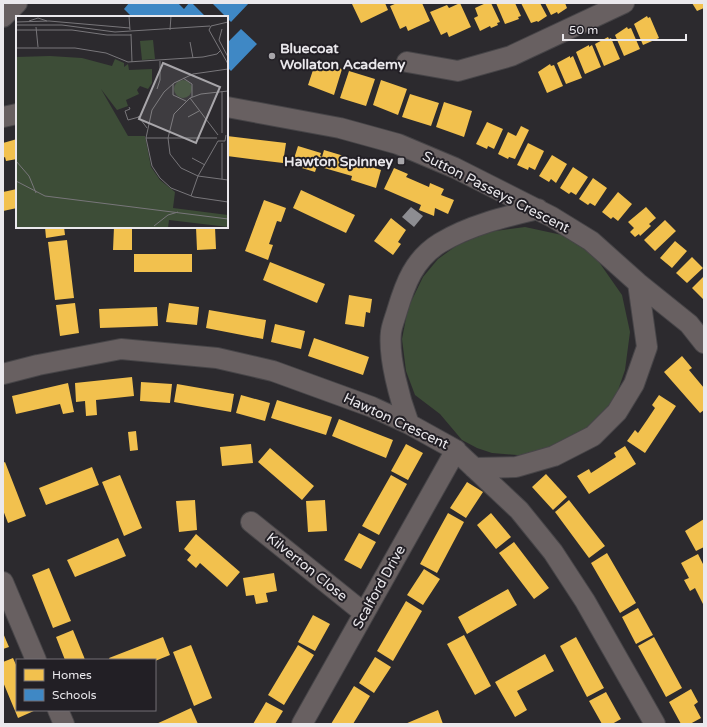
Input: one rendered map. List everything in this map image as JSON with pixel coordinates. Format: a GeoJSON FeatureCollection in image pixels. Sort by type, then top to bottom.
{"type":"FeatureCollection","features":[{"type":"Feature","properties":{"kind":"street"},"geometry":{"type":"LineString","coordinates":[[3,17],[17,3]]}},
{"type":"Feature","properties":{"kind":"street"},"geometry":{"type":"LineString","coordinates":[[407,62],[458,71],[511,56],[624,3]]}},
{"type":"Feature","properties":{"kind":"street","name":"Sutton Passeys Crescent"},"geometry":{"type":"LineString","coordinates":[[228,107],[340,128],[398,144],[455,168],[538,209],[591,241],[638,283],[689,324],[704,343]]}},
{"type":"Feature","properties":{"kind":"street"},"geometry":{"type":"LineString","coordinates":[[3,117],[16,114]]}},
{"type":"Feature","properties":{"kind":"street"},"geometry":{"type":"LineString","coordinates":[[409,424],[394,369],[391,332],[405,286],[418,262],[439,244],[472,227],[504,217],[538,209]]}},
{"type":"Feature","properties":{"kind":"street"},"geometry":{"type":"LineString","coordinates":[[474,468],[516,467],[554,456],[593,436],[617,412],[634,384],[647,347],[638,283]]}},
{"type":"Feature","properties":{"kind":"street","name":"Hawton Crescent"},"geometry":{"type":"LineString","coordinates":[[3,374],[38,365],[121,349],[217,358],[273,371],[372,407],[409,424],[456,450],[520,510],[553,552],[585,602],[655,724]]}},
{"type":"Feature","properties":{"kind":"street","name":"Scalford Drive"},"geometry":{"type":"LineString","coordinates":[[302,724],[456,450]]}},
{"type":"Feature","properties":{"kind":"street","name":"Kilverton Close"},"geometry":{"type":"LineString","coordinates":[[250,522],[364,613]]}},
{"type":"Feature","properties":{"kind":"street"},"geometry":{"type":"LineString","coordinates":[[3,582],[36,659]]}},
{"type":"Feature","properties":{"kind":"street"},"geometry":{"type":"LineString","coordinates":[[58,711],[64,724]]}},
{"type":"Feature","properties":{"kind":"green space"},"geometry":{"type":"Polygon","coordinates":[[[525,227],[562,235],[594,255],[622,295],[630,332],[625,370],[616,396],[600,417],[585,432],[529,456],[492,453],[477,448],[462,440],[440,414],[415,395],[406,371],[402,339],[408,308],[423,277],[438,259],[456,246],[488,232],[525,227]]]}},
{"type":"Feature","properties":{"kind":"building: Homes"},"geometry":{"type":"Polygon","coordinates":[[[385,3],[388,10],[361,23],[352,4],[385,3]]]}},
{"type":"Feature","properties":{"kind":"building: Homes"},"geometry":{"type":"Polygon","coordinates":[[[397,3],[422,3],[430,21],[408,31],[406,26],[400,29],[390,6],[397,3]]]}},
{"type":"Feature","properties":{"kind":"building: Homes"},"geometry":{"type":"Polygon","coordinates":[[[460,3],[471,27],[449,37],[447,32],[441,35],[430,12],[447,5],[449,8],[460,3]]]}},
{"type":"Feature","properties":{"kind":"building: Homes"},"geometry":{"type":"Polygon","coordinates":[[[486,3],[491,3],[500,22],[497,23],[498,25],[491,28],[490,26],[480,31],[474,18],[478,16],[475,8],[486,3]]]}},
{"type":"Feature","properties":{"kind":"building: Homes"},"geometry":{"type":"Polygon","coordinates":[[[496,3],[515,3],[521,16],[518,17],[519,19],[505,24],[496,3]]]}},
{"type":"Feature","properties":{"kind":"building: Homes"},"geometry":{"type":"Polygon","coordinates":[[[521,3],[540,3],[547,16],[538,22],[531,23],[521,3]]]}},
{"type":"Feature","properties":{"kind":"building: Homes"},"geometry":{"type":"Polygon","coordinates":[[[545,3],[565,3],[567,8],[558,14],[557,12],[551,15],[545,3]]]}},
{"type":"Feature","properties":{"kind":"building: Homes"},"geometry":{"type":"Polygon","coordinates":[[[692,3],[704,3],[704,8],[697,11],[692,3]]]}},
{"type":"Feature","properties":{"kind":"building: Homes"},"geometry":{"type":"Polygon","coordinates":[[[647,16],[648,18],[650,17],[659,38],[643,45],[634,24],[647,16]]]}},
{"type":"Feature","properties":{"kind":"building: Homes"},"geometry":{"type":"Polygon","coordinates":[[[627,27],[628,29],[631,28],[640,49],[624,56],[615,35],[627,27]]]}},
{"type":"Feature","properties":{"kind":"building: Homes"},"geometry":{"type":"Polygon","coordinates":[[[608,37],[609,39],[611,38],[620,59],[604,66],[595,44],[608,37]]]}},
{"type":"Feature","properties":{"kind":"building: Homes"},"geometry":{"type":"Polygon","coordinates":[[[589,45],[589,47],[592,45],[601,67],[585,74],[576,52],[589,45]]]}},
{"type":"Feature","properties":{"kind":"building: Homes"},"geometry":{"type":"Polygon","coordinates":[[[570,56],[570,58],[573,56],[582,78],[566,84],[557,63],[570,56]]]}},
{"type":"Feature","properties":{"kind":"building: Homes"},"geometry":{"type":"Polygon","coordinates":[[[316,61],[342,69],[334,95],[308,85],[316,61]]]}},
{"type":"Feature","properties":{"kind":"building: Homes"},"geometry":{"type":"Polygon","coordinates":[[[550,64],[551,66],[554,65],[563,86],[547,93],[538,72],[550,64]]]}},
{"type":"Feature","properties":{"kind":"building: Homes"},"geometry":{"type":"Polygon","coordinates":[[[349,71],[375,79],[366,106],[340,98],[349,71]]]}},
{"type":"Feature","properties":{"kind":"building: Homes"},"geometry":{"type":"Polygon","coordinates":[[[381,80],[407,89],[398,115],[373,105],[381,80]]]}},
{"type":"Feature","properties":{"kind":"building: Homes"},"geometry":{"type":"Polygon","coordinates":[[[410,94],[439,103],[431,126],[402,117],[410,94]]]}},
{"type":"Feature","properties":{"kind":"building: Homes"},"geometry":{"type":"Polygon","coordinates":[[[444,102],[472,111],[464,137],[436,127],[444,102]]]}},
{"type":"Feature","properties":{"kind":"building: Homes"},"geometry":{"type":"Polygon","coordinates":[[[487,122],[503,129],[494,149],[488,146],[487,149],[476,144],[487,122]]]}},
{"type":"Feature","properties":{"kind":"building: Homes"},"geometry":{"type":"Polygon","coordinates":[[[521,126],[529,130],[515,159],[509,157],[508,159],[498,154],[508,132],[516,136],[521,126]]]}},
{"type":"Feature","properties":{"kind":"building: Homes"},"geometry":{"type":"Polygon","coordinates":[[[228,136],[286,143],[283,163],[228,156],[228,136]]]}},
{"type":"Feature","properties":{"kind":"building: Homes"},"geometry":{"type":"Polygon","coordinates":[[[16,139],[16,159],[6,161],[5,157],[3,158],[3,143],[16,139]]]}},
{"type":"Feature","properties":{"kind":"building: Homes"},"geometry":{"type":"Polygon","coordinates":[[[528,143],[544,151],[535,170],[529,167],[528,170],[517,165],[528,143]]]}},
{"type":"Feature","properties":{"kind":"building: Homes"},"geometry":{"type":"Polygon","coordinates":[[[298,146],[321,153],[320,156],[322,157],[324,150],[354,159],[352,165],[355,166],[356,162],[381,170],[376,188],[351,180],[352,176],[317,166],[315,172],[292,165],[298,146]]]}},
{"type":"Feature","properties":{"kind":"building: Homes"},"geometry":{"type":"Polygon","coordinates":[[[552,155],[567,164],[556,183],[551,179],[549,182],[539,176],[552,155]]]}},
{"type":"Feature","properties":{"kind":"building: Homes"},"geometry":{"type":"Polygon","coordinates":[[[573,167],[588,177],[576,195],[571,192],[569,194],[560,188],[573,167]]]}},
{"type":"Feature","properties":{"kind":"building: Homes"},"geometry":{"type":"Polygon","coordinates":[[[394,168],[408,174],[406,177],[429,187],[430,183],[444,189],[441,195],[454,200],[448,214],[435,208],[434,216],[419,210],[421,205],[384,189],[394,168]]]}},
{"type":"Feature","properties":{"kind":"building: Homes"},"geometry":{"type":"Polygon","coordinates":[[[593,178],[607,188],[595,206],[590,203],[588,205],[579,199],[593,178]]]}},
{"type":"Feature","properties":{"kind":"building: Homes"},"geometry":{"type":"Polygon","coordinates":[[[16,189],[16,208],[3,211],[3,192],[16,189]]]}},
{"type":"Feature","properties":{"kind":"building: Homes"},"geometry":{"type":"Polygon","coordinates":[[[301,190],[355,215],[346,233],[293,208],[301,190]]]}},
{"type":"Feature","properties":{"kind":"building: Homes"},"geometry":{"type":"Polygon","coordinates":[[[618,192],[632,204],[618,221],[613,217],[611,219],[602,212],[618,192]]]}},
{"type":"Feature","properties":{"kind":"building: Homes"},"geometry":{"type":"Polygon","coordinates":[[[264,200],[286,208],[281,222],[277,221],[269,244],[273,245],[268,260],[245,251],[264,200]]]}},
{"type":"Feature","properties":{"kind":"building: Homes"},"geometry":{"type":"Polygon","coordinates":[[[646,207],[656,218],[649,224],[651,226],[640,236],[639,234],[635,237],[630,232],[634,228],[628,222],[646,207]]]}},
{"type":"Feature","properties":{"kind":"building: Homes"},"geometry":{"type":"Polygon","coordinates":[[[391,218],[406,230],[398,242],[401,244],[393,255],[374,241],[391,218]]]}},
{"type":"Feature","properties":{"kind":"building: Homes"},"geometry":{"type":"Polygon","coordinates":[[[665,220],[676,231],[655,251],[644,240],[665,220]]]}},
{"type":"Feature","properties":{"kind":"building: Homes"},"geometry":{"type":"Polygon","coordinates":[[[45,228],[64,228],[65,235],[46,238],[45,228]]]}},
{"type":"Feature","properties":{"kind":"building: Homes"},"geometry":{"type":"Polygon","coordinates":[[[114,228],[132,228],[132,250],[113,250],[114,228]]]}},
{"type":"Feature","properties":{"kind":"building: Homes"},"geometry":{"type":"Polygon","coordinates":[[[196,228],[215,228],[216,249],[197,250],[196,228]]]}},
{"type":"Feature","properties":{"kind":"building: Homes"},"geometry":{"type":"Polygon","coordinates":[[[67,240],[74,298],[55,300],[48,242],[67,240]]]}},
{"type":"Feature","properties":{"kind":"building: Homes"},"geometry":{"type":"Polygon","coordinates":[[[675,241],[687,251],[672,268],[660,258],[675,241]]]}},
{"type":"Feature","properties":{"kind":"building: Homes"},"geometry":{"type":"Polygon","coordinates":[[[134,254],[192,254],[192,272],[134,272],[134,254]]]}},
{"type":"Feature","properties":{"kind":"building: Homes"},"geometry":{"type":"Polygon","coordinates":[[[692,257],[703,268],[687,283],[676,273],[692,257]]]}},
{"type":"Feature","properties":{"kind":"building: Homes"},"geometry":{"type":"Polygon","coordinates":[[[270,262],[325,284],[317,303],[263,280],[270,262]]]}},
{"type":"Feature","properties":{"kind":"building: Homes"},"geometry":{"type":"Polygon","coordinates":[[[704,276],[704,298],[703,299],[692,288],[704,276]]]}},
{"type":"Feature","properties":{"kind":"building: Homes"},"geometry":{"type":"Polygon","coordinates":[[[349,295],[372,299],[370,313],[366,312],[364,327],[345,324],[349,295]]]}},
{"type":"Feature","properties":{"kind":"building: Homes"},"geometry":{"type":"Polygon","coordinates":[[[75,303],[79,333],[60,336],[56,305],[75,303]]]}},
{"type":"Feature","properties":{"kind":"building: Homes"},"geometry":{"type":"Polygon","coordinates":[[[169,303],[199,307],[197,325],[166,322],[169,303]]]}},
{"type":"Feature","properties":{"kind":"building: Homes"},"geometry":{"type":"Polygon","coordinates":[[[157,307],[158,326],[100,328],[99,309],[157,307]]]}},
{"type":"Feature","properties":{"kind":"building: Homes"},"geometry":{"type":"Polygon","coordinates":[[[209,310],[266,320],[263,339],[206,328],[209,310]]]}},
{"type":"Feature","properties":{"kind":"building: Homes"},"geometry":{"type":"Polygon","coordinates":[[[275,324],[305,331],[301,349],[271,342],[275,324]]]}},
{"type":"Feature","properties":{"kind":"building: Homes"},"geometry":{"type":"Polygon","coordinates":[[[314,338],[369,357],[363,375],[308,356],[314,338]]]}},
{"type":"Feature","properties":{"kind":"building: Homes"},"geometry":{"type":"Polygon","coordinates":[[[682,356],[692,368],[689,370],[704,388],[704,410],[700,413],[664,372],[682,356]]]}},
{"type":"Feature","properties":{"kind":"building: Homes"},"geometry":{"type":"Polygon","coordinates":[[[132,377],[134,396],[96,400],[97,415],[86,416],[85,401],[76,402],[75,383],[132,377]]]}},
{"type":"Feature","properties":{"kind":"building: Homes"},"geometry":{"type":"Polygon","coordinates":[[[141,382],[172,384],[170,403],[140,401],[141,382]]]}},
{"type":"Feature","properties":{"kind":"building: Homes"},"geometry":{"type":"Polygon","coordinates":[[[68,383],[74,412],[63,414],[60,404],[16,414],[12,396],[68,383]]]}},
{"type":"Feature","properties":{"kind":"building: Homes"},"geometry":{"type":"Polygon","coordinates":[[[177,384],[234,394],[231,412],[174,402],[177,384]]]}},
{"type":"Feature","properties":{"kind":"building: Homes"},"geometry":{"type":"Polygon","coordinates":[[[241,395],[270,403],[265,421],[236,413],[241,395]]]}},
{"type":"Feature","properties":{"kind":"building: Homes"},"geometry":{"type":"Polygon","coordinates":[[[659,395],[676,406],[645,453],[627,441],[635,430],[638,433],[655,408],[652,405],[659,395]]]}},
{"type":"Feature","properties":{"kind":"building: Homes"},"geometry":{"type":"Polygon","coordinates":[[[277,400],[332,417],[326,435],[271,418],[277,400]]]}},
{"type":"Feature","properties":{"kind":"building: Homes"},"geometry":{"type":"Polygon","coordinates":[[[339,419],[393,440],[386,458],[332,436],[339,419]]]}},
{"type":"Feature","properties":{"kind":"building: Homes"},"geometry":{"type":"Polygon","coordinates":[[[136,431],[138,450],[130,451],[128,432],[136,431]]]}},
{"type":"Feature","properties":{"kind":"building: Homes"},"geometry":{"type":"Polygon","coordinates":[[[251,444],[253,463],[222,466],[220,447],[251,444]]]}},
{"type":"Feature","properties":{"kind":"building: Homes"},"geometry":{"type":"Polygon","coordinates":[[[406,444],[423,453],[408,480],[391,471],[406,444]]]}},
{"type":"Feature","properties":{"kind":"building: Homes"},"geometry":{"type":"Polygon","coordinates":[[[625,446],[636,464],[589,494],[577,476],[589,469],[591,473],[616,457],[614,453],[625,446]]]}},
{"type":"Feature","properties":{"kind":"building: Homes"},"geometry":{"type":"Polygon","coordinates":[[[270,448],[314,486],[302,500],[258,462],[270,448]]]}},
{"type":"Feature","properties":{"kind":"building: Homes"},"geometry":{"type":"Polygon","coordinates":[[[5,462],[26,516],[8,523],[3,510],[3,463],[5,462]]]}},
{"type":"Feature","properties":{"kind":"building: Homes"},"geometry":{"type":"Polygon","coordinates":[[[92,467],[99,485],[46,505],[39,488],[92,467]]]}},
{"type":"Feature","properties":{"kind":"building: Homes"},"geometry":{"type":"Polygon","coordinates":[[[546,474],[567,497],[553,510],[532,487],[546,474]]]}},
{"type":"Feature","properties":{"kind":"building: Homes"},"geometry":{"type":"Polygon","coordinates":[[[120,475],[142,528],[124,536],[102,482],[120,475]]]}},
{"type":"Feature","properties":{"kind":"building: Homes"},"geometry":{"type":"Polygon","coordinates":[[[391,475],[407,484],[379,535],[362,526],[391,475]]]}},
{"type":"Feature","properties":{"kind":"building: Homes"},"geometry":{"type":"Polygon","coordinates":[[[467,482],[483,492],[466,518],[450,508],[467,482]]]}},
{"type":"Feature","properties":{"kind":"building: Homes"},"geometry":{"type":"Polygon","coordinates":[[[195,500],[197,530],[179,532],[176,501],[195,500]]]}},
{"type":"Feature","properties":{"kind":"building: Homes"},"geometry":{"type":"Polygon","coordinates":[[[325,500],[327,531],[308,532],[306,501],[325,500]]]}},
{"type":"Feature","properties":{"kind":"building: Homes"},"geometry":{"type":"Polygon","coordinates":[[[569,500],[605,546],[589,558],[555,512],[569,500]]]}},
{"type":"Feature","properties":{"kind":"building: Homes"},"geometry":{"type":"Polygon","coordinates":[[[448,513],[464,522],[437,573],[420,564],[448,513]]]}},
{"type":"Feature","properties":{"kind":"building: Homes"},"geometry":{"type":"Polygon","coordinates":[[[491,513],[511,537],[496,549],[477,525],[491,513]]]}},
{"type":"Feature","properties":{"kind":"building: Homes"},"geometry":{"type":"Polygon","coordinates":[[[704,519],[704,547],[696,551],[685,531],[704,519]]]}},
{"type":"Feature","properties":{"kind":"building: Homes"},"geometry":{"type":"Polygon","coordinates":[[[359,533],[376,542],[361,569],[344,560],[359,533]]]}},
{"type":"Feature","properties":{"kind":"building: Homes"},"geometry":{"type":"Polygon","coordinates":[[[196,534],[240,572],[227,587],[200,563],[196,568],[187,560],[191,555],[184,549],[196,534]]]}},
{"type":"Feature","properties":{"kind":"building: Homes"},"geometry":{"type":"Polygon","coordinates":[[[118,538],[126,556],[75,577],[67,560],[118,538]]]}},
{"type":"Feature","properties":{"kind":"building: Homes"},"geometry":{"type":"Polygon","coordinates":[[[514,542],[549,588],[534,599],[499,553],[514,542]]]}},
{"type":"Feature","properties":{"kind":"building: Homes"},"geometry":{"type":"Polygon","coordinates":[[[607,553],[636,603],[620,613],[591,563],[607,553]]]}},
{"type":"Feature","properties":{"kind":"building: Homes"},"geometry":{"type":"Polygon","coordinates":[[[698,554],[704,566],[704,606],[695,588],[690,591],[684,580],[689,578],[681,563],[698,554]]]}},
{"type":"Feature","properties":{"kind":"building: Homes"},"geometry":{"type":"Polygon","coordinates":[[[49,568],[71,621],[53,628],[32,575],[49,568]]]}},
{"type":"Feature","properties":{"kind":"building: Homes"},"geometry":{"type":"Polygon","coordinates":[[[424,569],[440,579],[423,605],[407,595],[424,569]]]}},
{"type":"Feature","properties":{"kind":"building: Homes"},"geometry":{"type":"Polygon","coordinates":[[[274,573],[277,591],[266,593],[268,602],[256,604],[254,595],[246,596],[243,578],[274,573]]]}},
{"type":"Feature","properties":{"kind":"building: Homes"},"geometry":{"type":"Polygon","coordinates":[[[508,589],[517,605],[467,634],[458,617],[508,589]]]}},
{"type":"Feature","properties":{"kind":"building: Homes"},"geometry":{"type":"Polygon","coordinates":[[[406,601],[422,611],[393,661],[377,651],[406,601]]]}},
{"type":"Feature","properties":{"kind":"building: Homes"},"geometry":{"type":"Polygon","coordinates":[[[638,608],[653,635],[636,644],[622,617],[638,608]]]}},
{"type":"Feature","properties":{"kind":"building: Homes"},"geometry":{"type":"Polygon","coordinates":[[[313,615],[330,624],[315,651],[298,642],[313,615]]]}},
{"type":"Feature","properties":{"kind":"building: Homes"},"geometry":{"type":"Polygon","coordinates":[[[73,630],[85,659],[65,659],[56,637],[73,630]]]}},
{"type":"Feature","properties":{"kind":"building: Homes"},"geometry":{"type":"Polygon","coordinates":[[[3,633],[9,647],[3,649],[3,633]]]}},
{"type":"Feature","properties":{"kind":"building: Homes"},"geometry":{"type":"Polygon","coordinates":[[[464,635],[491,686],[475,695],[447,644],[464,635]]]}},
{"type":"Feature","properties":{"kind":"building: Homes"},"geometry":{"type":"Polygon","coordinates":[[[163,637],[170,655],[156,661],[156,659],[109,658],[163,637]]]}},
{"type":"Feature","properties":{"kind":"building: Homes"},"geometry":{"type":"Polygon","coordinates":[[[576,637],[604,688],[587,697],[560,646],[576,637]]]}},
{"type":"Feature","properties":{"kind":"building: Homes"},"geometry":{"type":"Polygon","coordinates":[[[654,637],[682,688],[666,697],[638,646],[654,637]]]}},
{"type":"Feature","properties":{"kind":"building: Homes"},"geometry":{"type":"Polygon","coordinates":[[[191,645],[212,698],[194,706],[173,652],[191,645]]]}},
{"type":"Feature","properties":{"kind":"building: Homes"},"geometry":{"type":"Polygon","coordinates":[[[298,645],[314,655],[284,705],[268,695],[298,645]]]}},
{"type":"Feature","properties":{"kind":"building: Homes"},"geometry":{"type":"Polygon","coordinates":[[[545,654],[554,671],[517,691],[527,710],[515,717],[495,682],[545,654]]]}},
{"type":"Feature","properties":{"kind":"building: Homes"},"geometry":{"type":"Polygon","coordinates":[[[375,657],[391,667],[374,693],[359,683],[375,657]]]}},
{"type":"Feature","properties":{"kind":"building: Homes"},"geometry":{"type":"Polygon","coordinates":[[[13,658],[16,665],[16,711],[34,711],[18,718],[3,682],[3,662],[13,658]]]}},
{"type":"Feature","properties":{"kind":"building: Homes"},"geometry":{"type":"Polygon","coordinates":[[[354,686],[370,696],[353,724],[331,724],[354,686]]]}},
{"type":"Feature","properties":{"kind":"building: Homes"},"geometry":{"type":"Polygon","coordinates":[[[691,689],[698,702],[694,705],[701,718],[690,724],[681,724],[669,702],[691,689]]]}},
{"type":"Feature","properties":{"kind":"building: Homes"},"geometry":{"type":"Polygon","coordinates":[[[606,692],[621,719],[612,724],[602,724],[589,701],[606,692]]]}},
{"type":"Feature","properties":{"kind":"building: Homes"},"geometry":{"type":"Polygon","coordinates":[[[266,702],[283,711],[275,724],[253,724],[266,702]]]}},
{"type":"Feature","properties":{"kind":"building: Homes"},"geometry":{"type":"Polygon","coordinates":[[[191,708],[198,724],[156,724],[165,720],[191,708]]]}},
{"type":"Feature","properties":{"kind":"building: Homes"},"geometry":{"type":"Polygon","coordinates":[[[438,710],[443,724],[405,724],[438,710]]]}},
{"type":"Feature","properties":{"kind":"building: Schools"},"geometry":{"type":"Polygon","coordinates":[[[129,3],[178,3],[184,9],[189,3],[192,3],[205,16],[131,16],[124,9],[129,3]]]}},
{"type":"Feature","properties":{"kind":"building: Schools"},"geometry":{"type":"Polygon","coordinates":[[[212,3],[249,3],[231,22],[228,19],[228,16],[225,16],[212,3]]]}},
{"type":"Feature","properties":{"kind":"building: Schools"},"geometry":{"type":"Polygon","coordinates":[[[241,29],[257,44],[231,71],[228,68],[228,42],[241,29]]]}},
{"type":"Feature","properties":{"kind":"building: Industry"},"geometry":{"type":"Polygon","coordinates":[[[411,207],[423,216],[414,227],[402,217],[411,207]]]}},
{"type":"Feature","properties":{"kind":"place","name":"Bluecoat Wollaton Academy"},"geometry":{"type":"Point","coordinates":[272,56]}},
{"type":"Feature","properties":{"kind":"place","name":"Hawton Spinney"},"geometry":{"type":"Point","coordinates":[401,161]}}]}
